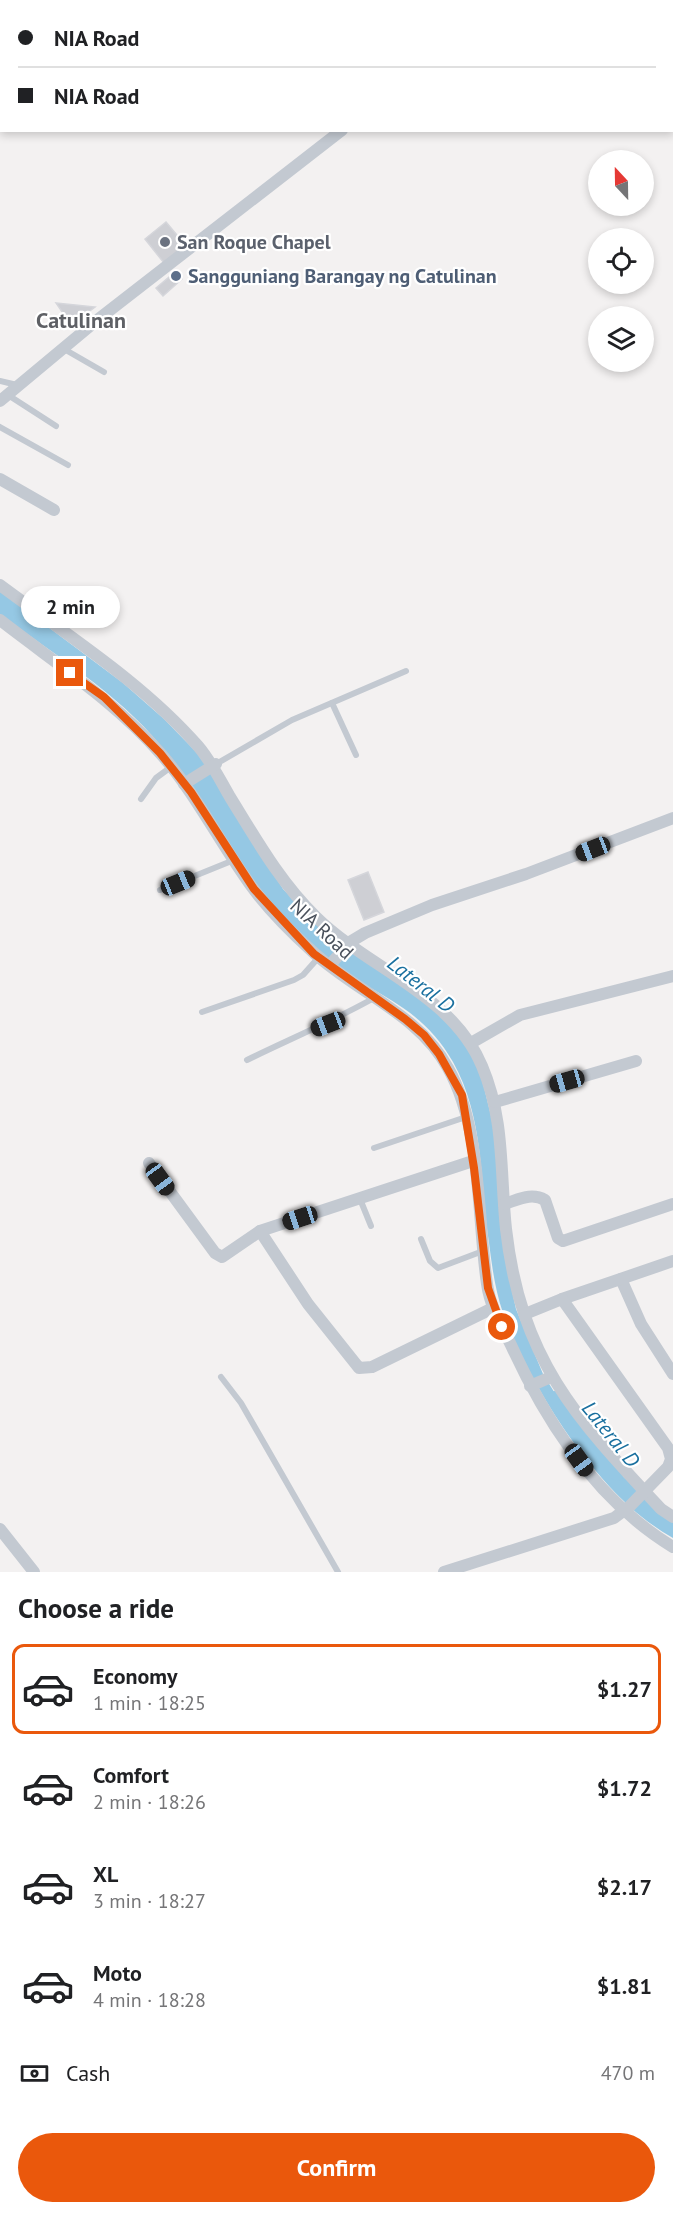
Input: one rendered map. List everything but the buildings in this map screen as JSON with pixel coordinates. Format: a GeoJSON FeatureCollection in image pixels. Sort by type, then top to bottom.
{"type":"FeatureCollection","features":[{"type":"Feature","properties":{"kind":"street"},"geometry":{"type":"LineString","coordinates":[[4,398],[339,132]]}},
{"type":"Feature","properties":{"kind":"street"},"geometry":{"type":"LineString","coordinates":[[0,479],[54,510]]}},
{"type":"Feature","properties":{"kind":"street"},"geometry":{"type":"LineString","coordinates":[[0,585],[140,692],[200,748],[287,886],[347,946],[428,1000],[452,1020],[471,1043],[495,1102],[500,1123],[504,1204],[511,1264],[535,1344],[541,1381],[575,1413],[642,1493],[673,1517]]}},
{"type":"Feature","properties":{"kind":"street","name":"NIA Road"},"geometry":{"type":"LineString","coordinates":[[0,620],[104,697],[187,782],[234,860],[264,901],[319,957],[424,1035],[439,1054],[462,1095],[493,1308],[541,1381],[588,1473],[673,1547]]}},
{"type":"Feature","properties":{"kind":"street"},"geometry":{"type":"LineString","coordinates":[[187,782],[212,766]]}},
{"type":"Feature","properties":{"kind":"street"},"geometry":{"type":"LineString","coordinates":[[331,964],[347,946],[365,933],[432,906],[526,874],[673,818]]}},
{"type":"Feature","properties":{"kind":"street"},"geometry":{"type":"LineString","coordinates":[[471,1043],[520,1015],[673,976]]}},
{"type":"Feature","properties":{"kind":"street"},"geometry":{"type":"LineString","coordinates":[[495,1102],[636,1061]]}},
{"type":"Feature","properties":{"kind":"street"},"geometry":{"type":"LineString","coordinates":[[149,1163],[215,1253],[222,1257],[260,1231],[473,1161]]}},
{"type":"Feature","properties":{"kind":"street"},"geometry":{"type":"LineString","coordinates":[[504,1204],[530,1196],[538,1196],[545,1200],[558,1238],[563,1240],[673,1204]]}},
{"type":"Feature","properties":{"kind":"street"},"geometry":{"type":"LineString","coordinates":[[260,1231],[308,1304],[359,1368],[372,1367],[493,1308]]}},
{"type":"Feature","properties":{"kind":"street"},"geometry":{"type":"LineString","coordinates":[[525,1314],[673,1261]]}},
{"type":"Feature","properties":{"kind":"street"},"geometry":{"type":"LineString","coordinates":[[621,1279],[641,1324],[673,1374]]}},
{"type":"Feature","properties":{"kind":"street"},"geometry":{"type":"LineString","coordinates":[[444,1572],[614,1518],[627,1509],[668,1467],[672,1459],[668,1448],[635,1400],[562,1299]]}},
{"type":"Feature","properties":{"kind":"street"},"geometry":{"type":"LineString","coordinates":[[0,1529],[34,1572]]}},
{"type":"Feature","properties":{"kind":"lane"},"geometry":{"type":"LineString","coordinates":[[64,349],[104,372]]}},
{"type":"Feature","properties":{"kind":"lane"},"geometry":{"type":"LineString","coordinates":[[0,381],[19,386]]}},
{"type":"Feature","properties":{"kind":"lane"},"geometry":{"type":"LineString","coordinates":[[4,398],[56,426]]}},
{"type":"Feature","properties":{"kind":"lane"},"geometry":{"type":"LineString","coordinates":[[0,427],[68,465]]}},
{"type":"Feature","properties":{"kind":"lane"},"geometry":{"type":"LineString","coordinates":[[212,766],[250,742],[406,671]]}},
{"type":"Feature","properties":{"kind":"lane"},"geometry":{"type":"LineString","coordinates":[[332,703],[356,755]]}},
{"type":"Feature","properties":{"kind":"lane"},"geometry":{"type":"LineString","coordinates":[[141,800],[156,778],[171,767]]}},
{"type":"Feature","properties":{"kind":"lane"},"geometry":{"type":"LineString","coordinates":[[160,890],[234,860]]}},
{"type":"Feature","properties":{"kind":"lane"},"geometry":{"type":"LineString","coordinates":[[201,1012],[294,980],[303,975],[319,957]]}},
{"type":"Feature","properties":{"kind":"lane"},"geometry":{"type":"LineString","coordinates":[[248,1060],[328,1024],[374,998]]}},
{"type":"Feature","properties":{"kind":"lane"},"geometry":{"type":"LineString","coordinates":[[374,1148],[466,1117]]}},
{"type":"Feature","properties":{"kind":"lane"},"geometry":{"type":"LineString","coordinates":[[360,1199],[371,1226]]}},
{"type":"Feature","properties":{"kind":"lane"},"geometry":{"type":"LineString","coordinates":[[421,1239],[430,1262],[438,1268],[483,1251]]}},
{"type":"Feature","properties":{"kind":"lane"},"geometry":{"type":"LineString","coordinates":[[221,1377],[242,1403],[338,1572]]}},
{"type":"Feature","properties":{"kind":"water","name":"Lateral D"},"geometry":{"type":"Polygon","coordinates":[[[0,591],[123,683],[164,719],[202,758],[283,889],[308,915],[438,1011],[466,1043],[479,1067],[496,1136],[507,1268],[516,1309],[543,1374],[574,1424],[595,1451],[673,1522],[673,1538],[646,1520],[595,1470],[550,1407],[516,1343],[503,1313],[494,1278],[476,1127],[463,1083],[439,1041],[407,1011],[334,966],[293,929],[253,878],[161,746],[144,727],[105,692],[0,614],[0,591]]]}},
{"type":"Feature","properties":{"kind":"waterway","name":"Lateral D"},"geometry":{"type":"LineString","coordinates":[[555,1397],[617,1475]]}},
{"type":"Feature","properties":{"kind":"place","name":"San Roque Chapel"},"geometry":{"type":"Point","coordinates":[165,242]}},
{"type":"Feature","properties":{"kind":"place","name":"Sangguniang Barangay ng Catulinan"},"geometry":{"type":"Point","coordinates":[176,276]}},
{"type":"Feature","properties":{"kind":"district","name":"Catulinan"},"geometry":{"type":"Point","coordinates":[81,320]}},
{"type":"Feature","properties":{"kind":"route"},"geometry":{"type":"LineString","coordinates":[[70,673],[104,697],[160,753],[191,792],[254,889],[314,954],[424,1035],[448,1067],[462,1095],[470,1136],[488,1288],[493,1308],[502,1327]]}}]}
